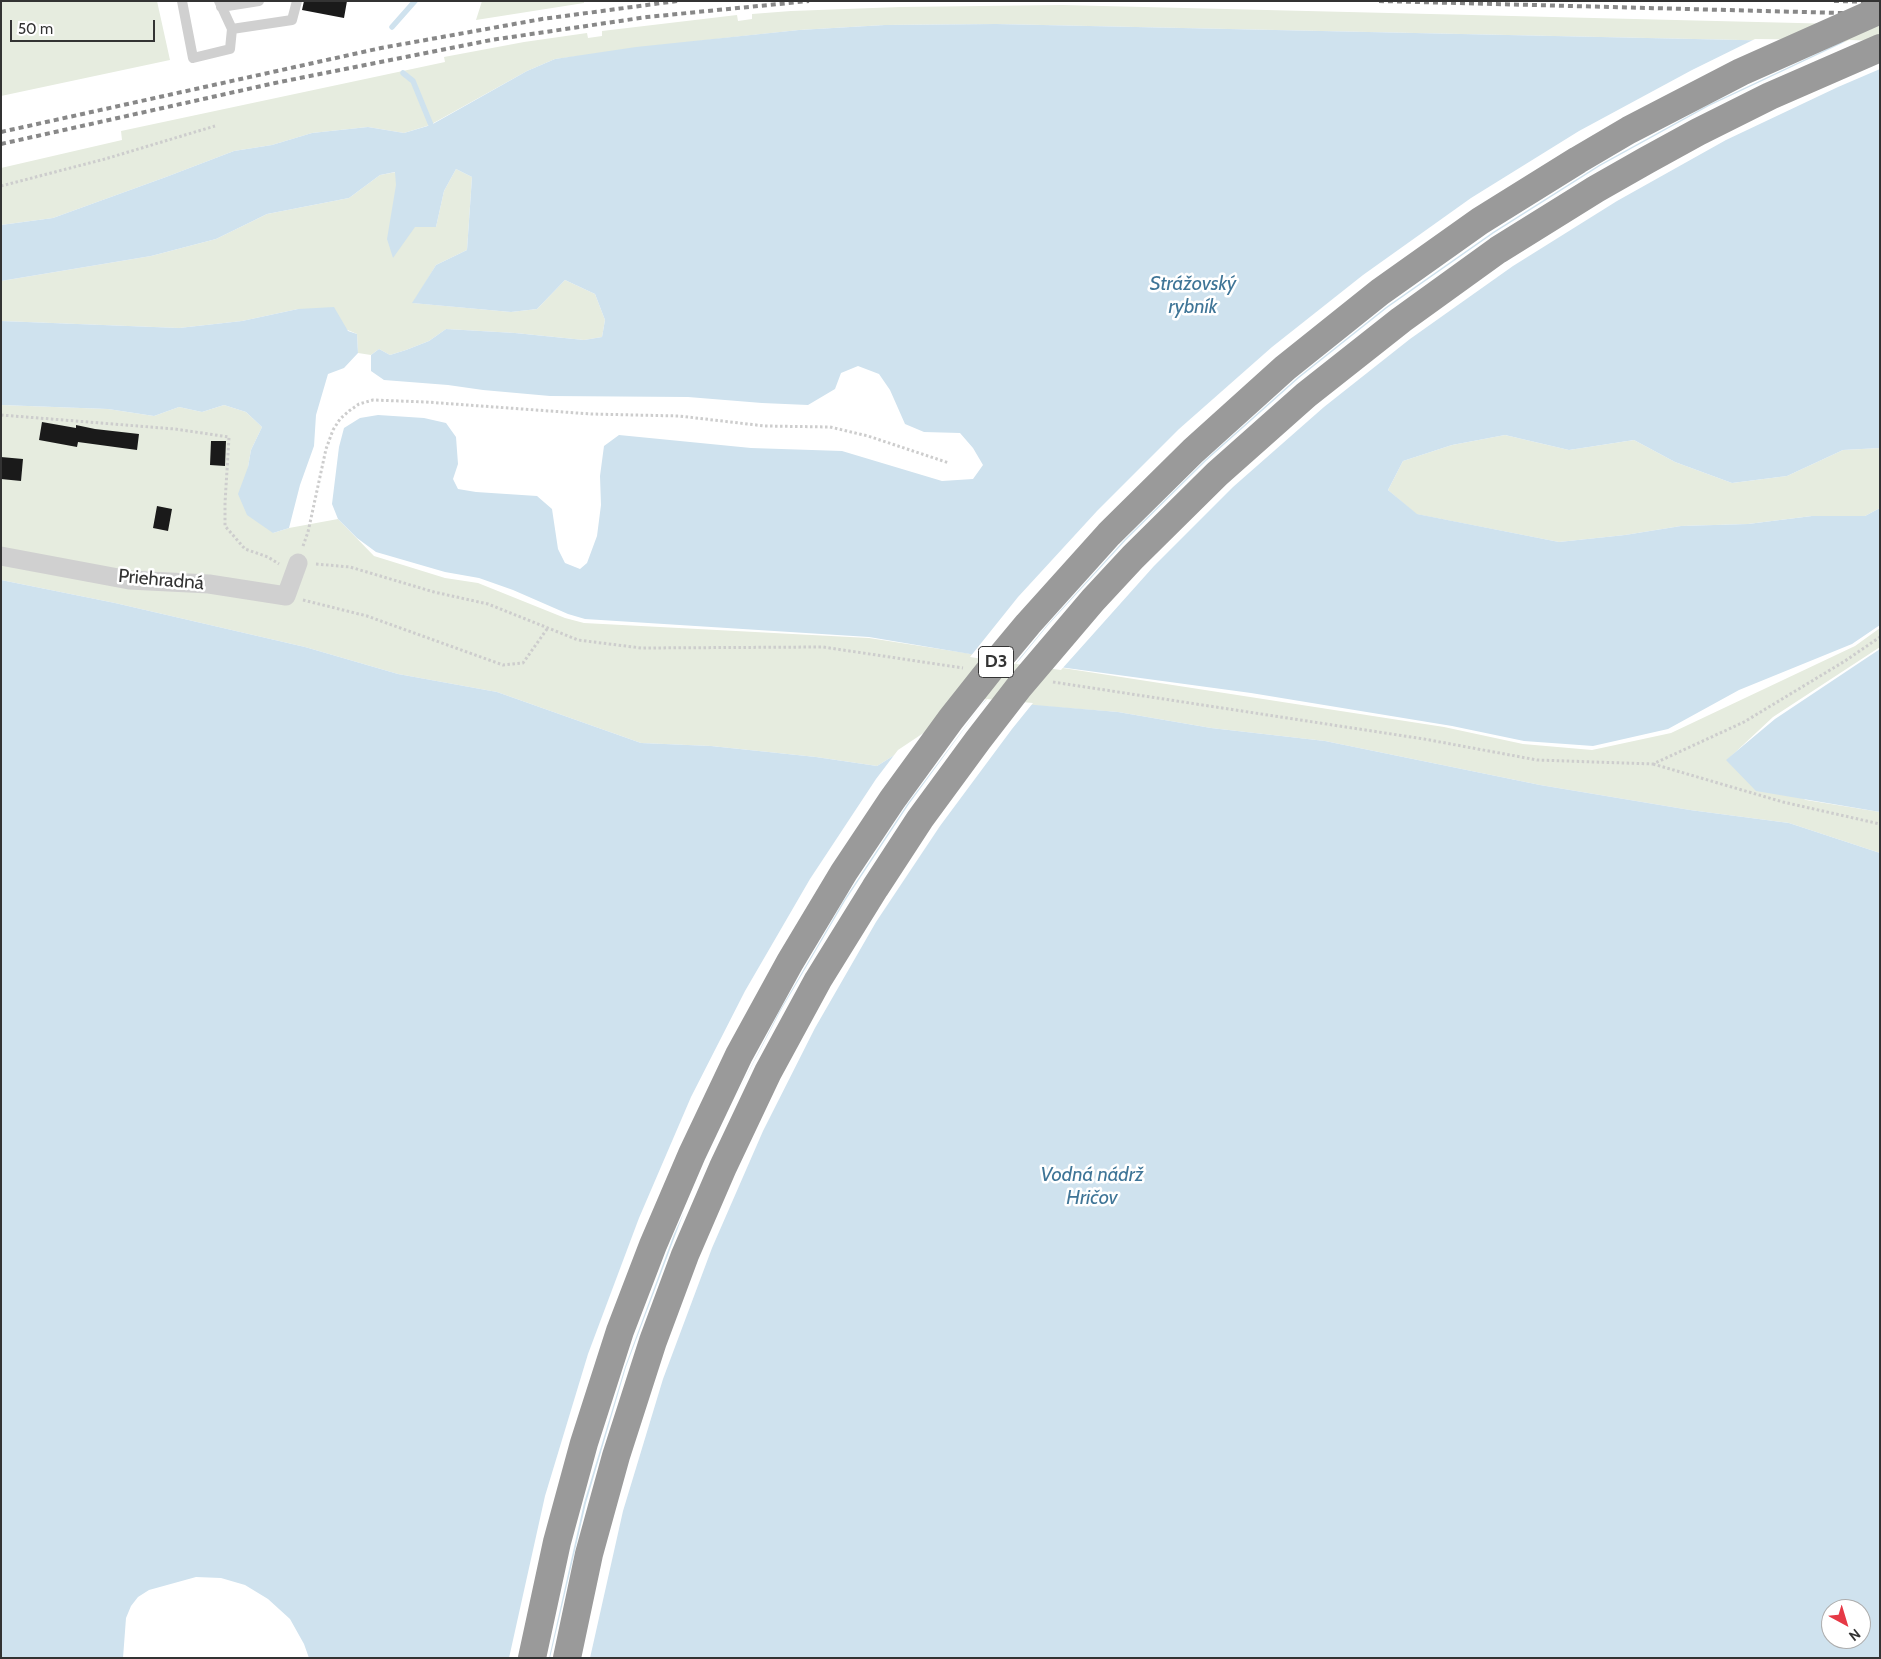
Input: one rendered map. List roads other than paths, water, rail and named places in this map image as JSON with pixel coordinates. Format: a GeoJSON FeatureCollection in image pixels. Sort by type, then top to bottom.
{"type":"FeatureCollection","features":[{"type":"Feature","properties":{"kind":"highway","name":"D3"},"geometry":{"type":"LineString","coordinates":[[532,1658],[557,1542],[584,1443],[620,1331],[653,1245],[692,1154],[739,1055],[762,1012],[844,872],[892,800],[951,719],[993,666],[1091,554],[1192,451],[1285,368],[1380,292],[1480,221],[1628,130],[1741,72],[1880,10]]}},
{"type":"Feature","properties":{"kind":"highway","name":"D3"},"geometry":{"type":"LineString","coordinates":[[567,1658],[590,1554],[619,1447],[666,1306],[685,1255],[723,1167],[768,1072],[818,980],[920,819],[1019,687],[1120,572],[1217,474],[1306,395],[1401,320],[1498,250],[1630,169],[1770,96],[1880,48]]}},
{"type":"Feature","properties":{"kind":"street","name":"Priehradná"},"geometry":{"type":"LineString","coordinates":[[1,556],[129,580],[209,584],[286,596],[298,563]]}},
{"type":"Feature","properties":{"kind":"lane"},"geometry":{"type":"LineString","coordinates":[[182,1],[193,58],[230,49],[232,30],[220,4],[259,1]]}},
{"type":"Feature","properties":{"kind":"lane"},"geometry":{"type":"LineString","coordinates":[[232,30],[292,20],[297,1]]}},
{"type":"Feature","properties":{"kind":"water","name":"Strážovský rybník"},"geometry":{"type":"Polygon","coordinates":[[[996,24],[1880,43],[1880,448],[1843,450],[1787,476],[1732,483],[1675,462],[1634,440],[1569,450],[1505,435],[1452,445],[1403,461],[1388,490],[1417,514],[1559,542],[1625,535],[1681,526],[1748,524],[1812,516],[1865,516],[1880,508],[1880,625],[1852,644],[1739,690],[1668,729],[1593,746],[1524,741],[1452,726],[1251,693],[1000,659],[869,637],[585,619],[479,578],[445,572],[376,552],[357,538],[338,519],[332,504],[339,447],[344,428],[360,418],[378,415],[424,418],[446,423],[456,437],[458,464],[453,479],[458,489],[537,496],[552,509],[558,549],[565,563],[580,569],[587,563],[597,536],[601,505],[600,476],[604,446],[619,435],[751,448],[842,451],[942,481],[973,479],[983,465],[973,448],[960,433],[924,432],[905,424],[890,390],[879,374],[858,366],[841,373],[835,389],[808,405],[688,397],[550,396],[384,380],[371,371],[371,355],[379,349],[390,355],[406,350],[429,341],[446,329],[584,340],[602,337],[605,320],[595,294],[565,280],[537,309],[511,312],[412,303],[436,265],[467,250],[472,177],[456,169],[444,191],[436,227],[415,227],[393,258],[387,239],[396,185],[395,172],[380,175],[349,198],[267,214],[216,239],[151,256],[1,281],[1,225],[53,218],[234,151],[272,145],[312,133],[368,127],[404,133],[431,125],[527,71],[555,59],[636,47],[799,30],[885,25],[996,24]]]}},
{"type":"Feature","properties":{"kind":"water"},"geometry":{"type":"Polygon","coordinates":[[[334,307],[348,331],[357,334],[358,353],[344,368],[328,374],[316,415],[314,446],[300,485],[289,528],[273,533],[247,515],[238,494],[248,467],[251,450],[262,427],[246,412],[224,405],[202,412],[179,407],[154,416],[108,409],[1,405],[1,321],[179,328],[242,321],[298,309],[334,307]]]}},
{"type":"Feature","properties":{"kind":"water","name":"Vodná nádrž Hričov"},"geometry":{"type":"Polygon","coordinates":[[[1,580],[115,603],[305,647],[398,674],[497,692],[641,743],[711,746],[816,757],[877,766],[930,733],[976,700],[1118,712],[1211,728],[1325,741],[1540,785],[1690,810],[1789,823],[1880,853],[1880,1658],[309,1658],[304,1644],[290,1619],[268,1599],[245,1585],[221,1578],[196,1577],[149,1590],[138,1597],[131,1606],[126,1618],[123,1658],[1,1658],[1,580]]]}},
{"type":"Feature","properties":{"kind":"water"},"geometry":{"type":"Polygon","coordinates":[[[1880,649],[1880,812],[1756,791],[1726,760],[1775,719],[1880,649]]]}},
{"type":"Feature","properties":{"kind":"waterway"},"geometry":{"type":"LineString","coordinates":[[392,27],[415,1]]}},
{"type":"Feature","properties":{"kind":"waterway"},"geometry":{"type":"LineString","coordinates":[[403,73],[413,81],[431,125]]}},
{"type":"Feature","properties":{"kind":"railway"},"geometry":{"type":"LineString","coordinates":[[1,132],[381,48],[542,19],[677,1]]}},
{"type":"Feature","properties":{"kind":"railway"},"geometry":{"type":"LineString","coordinates":[[1,144],[275,83],[491,40],[647,17],[809,1]]}},
{"type":"Feature","properties":{"kind":"railway"},"geometry":{"type":"LineString","coordinates":[[1379,1],[1880,14]]}},
{"type":"Feature","properties":{"kind":"railway"},"geometry":{"type":"LineString","coordinates":[[1834,1],[1880,2]]}}]}
